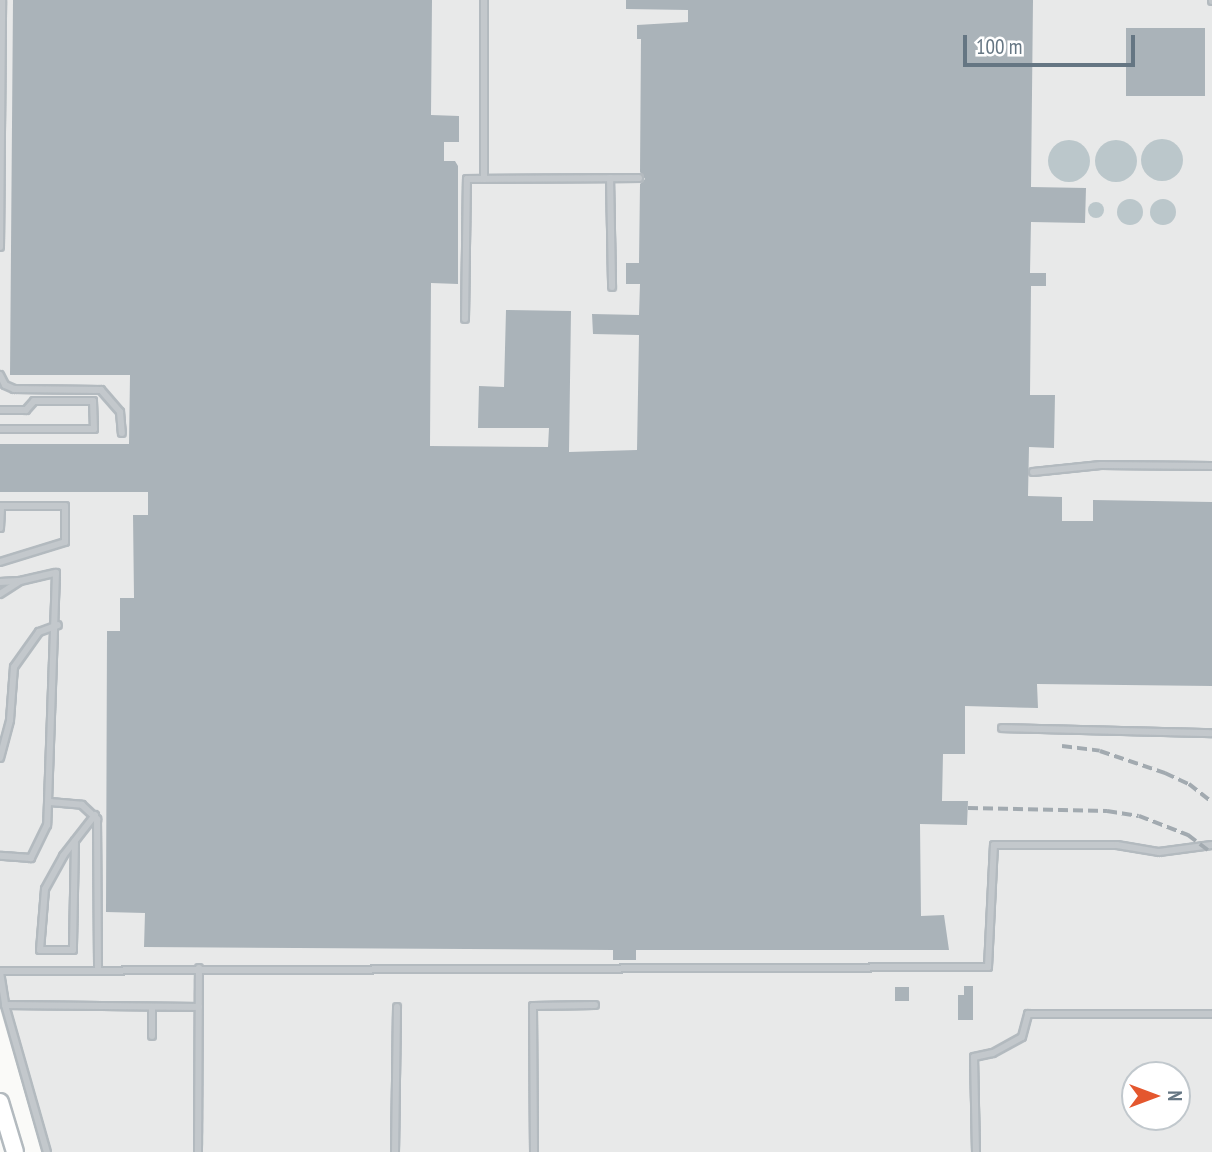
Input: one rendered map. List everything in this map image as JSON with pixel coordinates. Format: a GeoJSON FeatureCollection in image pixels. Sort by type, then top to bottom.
{"type":"FeatureCollection","features":[{"type":"Feature","properties":{"kind":"main road"},"geometry":{"type":"LineString","coordinates":[[0,1102],[15,1152]]}},
{"type":"Feature","properties":{"kind":"lane"},"geometry":{"type":"LineString","coordinates":[[0,247],[2,0]]}},
{"type":"Feature","properties":{"kind":"lane"},"geometry":{"type":"LineString","coordinates":[[484,0],[484,178]]}},
{"type":"Feature","properties":{"kind":"lane"},"geometry":{"type":"LineString","coordinates":[[610,178],[612,287]]}},
{"type":"Feature","properties":{"kind":"lane"},"geometry":{"type":"LineString","coordinates":[[465,319],[467,179],[639,178]]}},
{"type":"Feature","properties":{"kind":"lane"},"geometry":{"type":"LineString","coordinates":[[0,375],[5,385],[14,388],[101,390],[120,412],[122,433]]}},
{"type":"Feature","properties":{"kind":"lane"},"geometry":{"type":"LineString","coordinates":[[0,410],[26,410],[34,401],[93,401],[94,429],[0,429]]}},
{"type":"Feature","properties":{"kind":"lane"},"geometry":{"type":"LineString","coordinates":[[1033,472],[1101,466],[1212,466]]}},
{"type":"Feature","properties":{"kind":"lane"},"geometry":{"type":"LineString","coordinates":[[0,528],[0,506],[65,506],[65,542],[0,562]]}},
{"type":"Feature","properties":{"kind":"lane"},"geometry":{"type":"LineString","coordinates":[[0,582],[20,581],[56,573],[58,625],[50,802],[43,839],[31,858],[0,856]]}},
{"type":"Feature","properties":{"kind":"lane"},"geometry":{"type":"LineString","coordinates":[[0,594],[20,581]]}},
{"type":"Feature","properties":{"kind":"lane"},"geometry":{"type":"LineString","coordinates":[[0,758],[10,720],[14,667],[39,632],[58,625]]}},
{"type":"Feature","properties":{"kind":"lane"},"geometry":{"type":"LineString","coordinates":[[1002,728],[1212,733]]}},
{"type":"Feature","properties":{"kind":"lane"},"geometry":{"type":"LineString","coordinates":[[50,802],[82,805],[94,815],[98,971]]}},
{"type":"Feature","properties":{"kind":"lane"},"geometry":{"type":"LineString","coordinates":[[75,841],[73,950],[40,950],[45,889],[75,841],[94,815]]}},
{"type":"Feature","properties":{"kind":"lane"},"geometry":{"type":"LineString","coordinates":[[47,1152],[5,1005],[0,971],[199,968],[568,971],[988,967],[994,845],[1117,845],[1159,852],[1212,845]]}},
{"type":"Feature","properties":{"kind":"lane"},"geometry":{"type":"LineString","coordinates":[[198,1152],[199,968]]}},
{"type":"Feature","properties":{"kind":"lane"},"geometry":{"type":"LineString","coordinates":[[5,1005],[199,1007]]}},
{"type":"Feature","properties":{"kind":"lane"},"geometry":{"type":"LineString","coordinates":[[534,1152],[533,1006],[596,1006]]}},
{"type":"Feature","properties":{"kind":"lane"},"geometry":{"type":"LineString","coordinates":[[152,1007],[152,1036]]}},
{"type":"Feature","properties":{"kind":"lane"},"geometry":{"type":"LineString","coordinates":[[395,1152],[397,1007]]}},
{"type":"Feature","properties":{"kind":"lane"},"geometry":{"type":"LineString","coordinates":[[976,1152],[974,1056],[1022,1037],[1028,1014],[1212,1014]]}},
{"type":"Feature","properties":{"kind":"shaded area"},"geometry":{"type":"Polygon","coordinates":[[[0,0],[1212,0],[1212,1152],[42,1152],[0,1009],[0,0]]]}},
{"type":"Feature","properties":{"kind":"shaded area"},"geometry":{"type":"Polygon","coordinates":[[[1162,139],[1177,145],[1183,160],[1177,175],[1162,181],[1147,175],[1141,160],[1147,145],[1162,139]]]}},
{"type":"Feature","properties":{"kind":"shaded area"},"geometry":{"type":"Polygon","coordinates":[[[1069,140],[1084,146],[1090,161],[1084,176],[1069,182],[1054,176],[1048,161],[1054,146],[1069,140]]]}},
{"type":"Feature","properties":{"kind":"shaded area"},"geometry":{"type":"Polygon","coordinates":[[[1116,140],[1131,146],[1137,161],[1131,176],[1116,182],[1101,176],[1095,161],[1101,146],[1116,140]]]}},
{"type":"Feature","properties":{"kind":"shaded area"},"geometry":{"type":"Polygon","coordinates":[[[1130,199],[1140,202],[1143,212],[1140,222],[1130,225],[1120,222],[1117,212],[1120,202],[1130,199]]]}},
{"type":"Feature","properties":{"kind":"shaded area"},"geometry":{"type":"Polygon","coordinates":[[[1163,199],[1173,202],[1176,212],[1173,222],[1163,225],[1153,222],[1150,212],[1153,202],[1163,199]]]}},
{"type":"Feature","properties":{"kind":"shaded area"},"geometry":{"type":"Polygon","coordinates":[[[1096,202],[1102,204],[1102,216],[1096,218],[1090,216],[1088,210],[1090,204],[1096,202]]]}},
{"type":"Feature","properties":{"kind":"building"},"geometry":{"type":"Polygon","coordinates":[[[13,0],[432,0],[431,115],[459,116],[459,142],[444,142],[444,161],[455,161],[458,166],[458,284],[431,283],[430,446],[548,447],[549,428],[478,428],[479,386],[504,387],[506,310],[571,311],[569,452],[637,450],[639,335],[593,334],[592,314],[639,315],[640,284],[626,284],[626,263],[639,263],[640,184],[645,179],[640,172],[641,39],[637,39],[637,25],[688,22],[688,10],[626,9],[626,0],[1033,0],[1031,187],[1086,188],[1085,223],[1031,222],[1030,273],[1046,273],[1046,286],[1031,286],[1030,395],[1055,395],[1054,448],[1029,447],[1028,496],[1062,497],[1062,521],[1093,521],[1093,500],[1212,502],[1212,686],[1037,684],[1038,708],[965,706],[965,754],[943,754],[942,801],[968,801],[967,825],[920,824],[921,916],[944,915],[949,950],[636,950],[636,960],[613,960],[613,950],[144,947],[145,913],[106,912],[107,631],[120,631],[120,598],[134,598],[133,515],[148,515],[148,492],[0,492],[0,444],[129,444],[130,375],[10,375],[13,0]]]}},
{"type":"Feature","properties":{"kind":"building"},"geometry":{"type":"Polygon","coordinates":[[[1126,28],[1205,28],[1205,96],[1126,96],[1126,28]]]}},
{"type":"Feature","properties":{"kind":"building"},"geometry":{"type":"Polygon","coordinates":[[[964,986],[973,986],[973,1020],[958,1020],[958,995],[964,995],[964,986]]]}},
{"type":"Feature","properties":{"kind":"building"},"geometry":{"type":"Polygon","coordinates":[[[895,987],[909,987],[909,1001],[895,1001],[895,987]]]}},
{"type":"Feature","properties":{"kind":"railway"},"geometry":{"type":"LineString","coordinates":[[1062,746],[1100,751],[1165,773],[1189,784],[1212,802]]}},
{"type":"Feature","properties":{"kind":"railway"},"geometry":{"type":"LineString","coordinates":[[968,808],[1107,811],[1139,816],[1188,835],[1212,853]]}}]}
